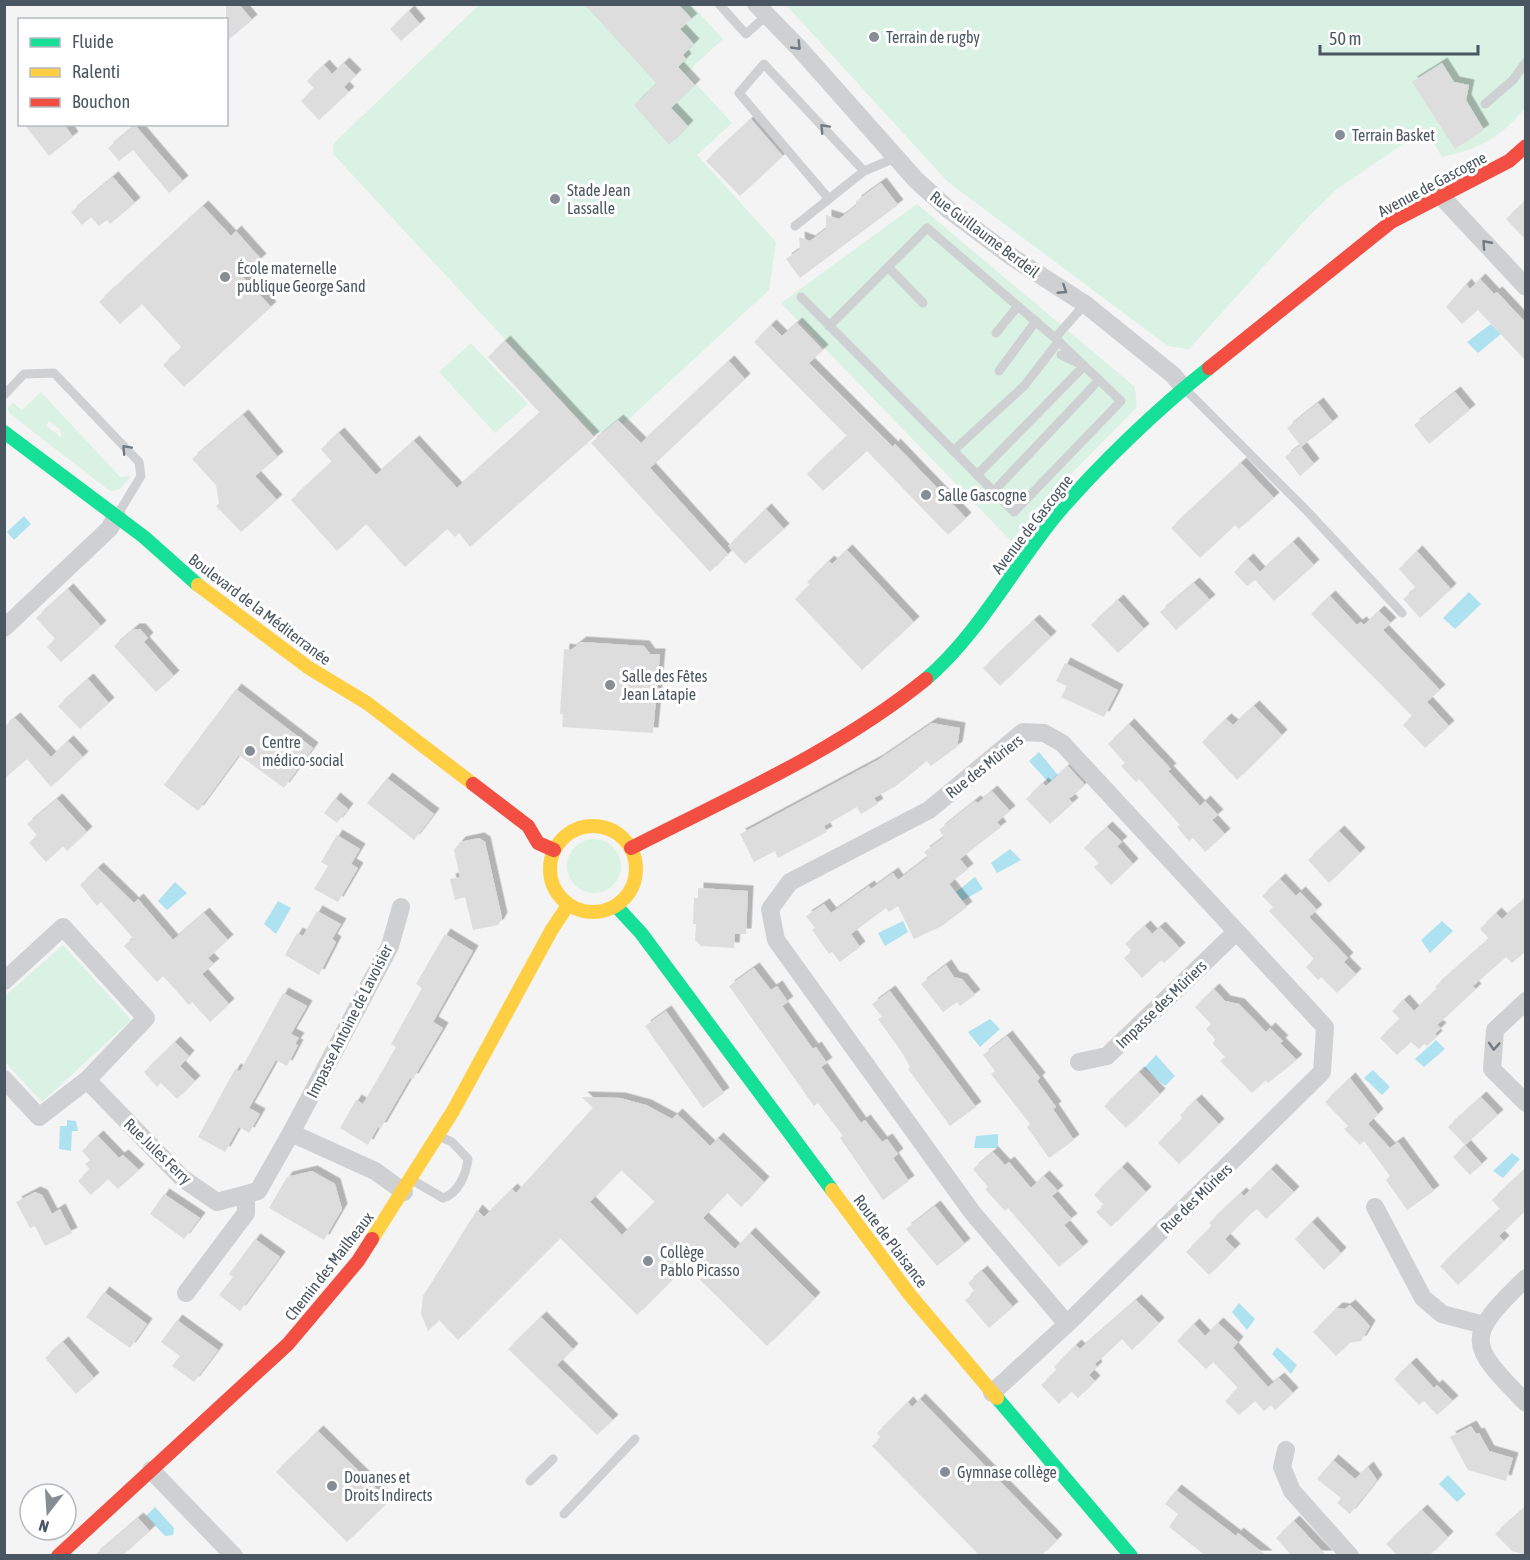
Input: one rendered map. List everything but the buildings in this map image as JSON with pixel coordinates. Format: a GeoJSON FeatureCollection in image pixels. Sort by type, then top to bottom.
{"type":"FeatureCollection","features":[{"type":"Feature","properties":{"kind":"main road","name":"Avenue de Gascogne"},"geometry":{"type":"LineString","coordinates":[[631,848],[845,738],[891,707],[929,676],[970,631],[1070,501],[1184,388],[1391,222],[1509,161],[1526,146]]}},
{"type":"Feature","properties":{"kind":"main road","name":"Avenue de Gascogne"},"geometry":{"type":"LineString","coordinates":[[1509,161],[1526,160]]}},
{"type":"Feature","properties":{"kind":"main road","name":"Boulevard de la Méditerranée"},"geometry":{"type":"LineString","coordinates":[[4,432],[117,516],[163,553],[181,572],[326,680],[344,687],[528,826],[538,843],[554,850]]}},
{"type":"Feature","properties":{"kind":"main road","name":"Boulevard de la Méditerranée"},"geometry":{"type":"LineString","coordinates":[[528,826],[567,835]]}},
{"type":"Feature","properties":{"kind":"main road"},"geometry":{"type":"LineString","coordinates":[[599,826],[618,833],[631,848],[637,872],[632,888],[616,906],[597,912],[587,912],[568,905],[553,884],[550,867],[554,850],[567,835],[579,828],[599,826]]}},
{"type":"Feature","properties":{"kind":"main road","name":"Route de Plaisance"},"geometry":{"type":"LineString","coordinates":[[632,888],[641,933]]}},
{"type":"Feature","properties":{"kind":"main road","name":"Chemin des Mailheaux"},"geometry":{"type":"LineString","coordinates":[[58,1556],[304,1327],[358,1261],[439,1136],[551,931],[568,905]]}},
{"type":"Feature","properties":{"kind":"main road","name":"Route de Plaisance"},"geometry":{"type":"LineString","coordinates":[[616,906],[641,933],[910,1295],[1131,1556]]}},
{"type":"Feature","properties":{"kind":"street","name":"Rue Guillaume Berdeil"},"geometry":{"type":"LineString","coordinates":[[761,10],[798,47],[895,158],[948,209],[1012,258],[1084,304],[1173,375],[1184,388]]}},
{"type":"Feature","properties":{"kind":"street"},"geometry":{"type":"LineString","coordinates":[[1441,196],[1526,287]]}},
{"type":"Feature","properties":{"kind":"street"},"geometry":{"type":"LineString","coordinates":[[4,628],[109,529],[117,516]]}},
{"type":"Feature","properties":{"kind":"street","name":"Rue des Mûriers"},"geometry":{"type":"LineString","coordinates":[[992,1394],[1067,1324],[1322,1072],[1325,1027],[1062,743],[1044,733],[1023,732],[929,810],[790,882],[770,909],[776,940],[783,950],[972,1212],[1067,1324]]}},
{"type":"Feature","properties":{"kind":"street","name":"Impasse Antoine de Lavoisier"},"geometry":{"type":"LineString","coordinates":[[291,1132],[390,946],[401,907]]}},
{"type":"Feature","properties":{"kind":"street"},"geometry":{"type":"LineString","coordinates":[[4,981],[63,927],[146,1018],[87,1080],[39,1117],[4,1079]]}},
{"type":"Feature","properties":{"kind":"street","name":"Impasse des Mûriers"},"geometry":{"type":"LineString","coordinates":[[1079,1062],[1107,1056],[1236,932]]}},
{"type":"Feature","properties":{"kind":"street"},"geometry":{"type":"LineString","coordinates":[[1526,1001],[1495,1030],[1492,1069],[1526,1102]]}},
{"type":"Feature","properties":{"kind":"street","name":"Rue Jules Ferry"},"geometry":{"type":"LineString","coordinates":[[87,1080],[182,1178],[217,1202],[258,1191],[291,1132]]}},
{"type":"Feature","properties":{"kind":"street"},"geometry":{"type":"LineString","coordinates":[[291,1132],[408,1186]]}},
{"type":"Feature","properties":{"kind":"street"},"geometry":{"type":"LineString","coordinates":[[186,1293],[246,1213],[246,1195]]}},
{"type":"Feature","properties":{"kind":"street"},"geometry":{"type":"LineString","coordinates":[[1375,1207],[1423,1298],[1442,1314],[1484,1325]]}},
{"type":"Feature","properties":{"kind":"street"},"geometry":{"type":"LineString","coordinates":[[1526,1278],[1490,1313],[1481,1337],[1482,1353],[1489,1366],[1526,1403]]}},
{"type":"Feature","properties":{"kind":"street"},"geometry":{"type":"LineString","coordinates":[[1286,1450],[1282,1467],[1292,1491],[1350,1556]]}},
{"type":"Feature","properties":{"kind":"street"},"geometry":{"type":"LineString","coordinates":[[151,1470],[234,1556]]}},
{"type":"Feature","properties":{"kind":"lane"},"geometry":{"type":"LineString","coordinates":[[719,4],[746,34],[761,10]]}},
{"type":"Feature","properties":{"kind":"lane"},"geometry":{"type":"LineString","coordinates":[[1485,104],[1513,80],[1526,62]]}},
{"type":"Feature","properties":{"kind":"lane"},"geometry":{"type":"LineString","coordinates":[[829,199],[739,93],[764,64],[864,171]]}},
{"type":"Feature","properties":{"kind":"lane"},"geometry":{"type":"LineString","coordinates":[[795,226],[864,171],[895,158]]}},
{"type":"Feature","properties":{"kind":"lane"},"geometry":{"type":"LineString","coordinates":[[801,297],[829,326],[977,475],[993,492],[1014,512],[1121,401],[1057,339],[927,228],[829,326]]}},
{"type":"Feature","properties":{"kind":"lane"},"geometry":{"type":"LineString","coordinates":[[888,267],[923,303]]}},
{"type":"Feature","properties":{"kind":"lane"},"geometry":{"type":"LineString","coordinates":[[953,451],[1024,386],[1084,304]]}},
{"type":"Feature","properties":{"kind":"lane"},"geometry":{"type":"LineString","coordinates":[[996,333],[1018,306]]}},
{"type":"Feature","properties":{"kind":"lane"},"geometry":{"type":"LineString","coordinates":[[999,371],[1036,321]]}},
{"type":"Feature","properties":{"kind":"lane"},"geometry":{"type":"LineString","coordinates":[[1061,355],[1084,366]]}},
{"type":"Feature","properties":{"kind":"lane"},"geometry":{"type":"LineString","coordinates":[[977,475],[1084,366]]}},
{"type":"Feature","properties":{"kind":"lane"},"geometry":{"type":"LineString","coordinates":[[4,395],[24,374],[54,373],[139,462],[141,476],[117,516]]}},
{"type":"Feature","properties":{"kind":"lane"},"geometry":{"type":"LineString","coordinates":[[993,492],[1099,380]]}},
{"type":"Feature","properties":{"kind":"lane"},"geometry":{"type":"LineString","coordinates":[[1184,388],[1306,510],[1402,613]]}},
{"type":"Feature","properties":{"kind":"lane"},"geometry":{"type":"LineString","coordinates":[[408,1186],[443,1198],[451,1196],[458,1185],[467,1170],[468,1159],[452,1142],[439,1136]]}},
{"type":"Feature","properties":{"kind":"lane"},"geometry":{"type":"LineString","coordinates":[[564,1514],[635,1439]]}},
{"type":"Feature","properties":{"kind":"lane"},"geometry":{"type":"LineString","coordinates":[[530,1481],[553,1459]]}},
{"type":"Feature","properties":{"kind":"green space","name":"Stade Jean Lassalle"},"geometry":{"type":"Polygon","coordinates":[[[479,5],[692,5],[723,39],[686,73],[732,123],[697,155],[776,242],[769,290],[618,429],[593,434],[333,154],[334,143],[479,5]]]}},
{"type":"Feature","properties":{"kind":"green space"},"geometry":{"type":"Polygon","coordinates":[[[786,5],[1525,5],[1525,108],[1516,119],[1488,141],[1468,150],[1442,157],[1425,129],[1337,189],[1310,215],[1189,349],[1168,346],[948,182],[786,5]]]}},
{"type":"Feature","properties":{"kind":"green space"},"geometry":{"type":"Polygon","coordinates":[[[917,204],[1135,387],[1137,407],[1070,475],[1011,541],[781,303],[917,204]]]}},
{"type":"Feature","properties":{"kind":"green space"},"geometry":{"type":"Polygon","coordinates":[[[471,343],[528,404],[495,433],[439,372],[471,343]]]}},
{"type":"Feature","properties":{"kind":"green space"},"geometry":{"type":"Polygon","coordinates":[[[41,392],[120,477],[131,476],[120,489],[110,491],[9,413],[8,408],[13,403],[22,410],[41,392]],[[49,421],[46,426],[61,437],[61,430],[49,421]]]}},
{"type":"Feature","properties":{"kind":"green space"},"geometry":{"type":"Polygon","coordinates":[[[589,839],[599,839],[613,847],[619,856],[621,866],[619,876],[613,885],[599,893],[589,893],[572,881],[567,871],[567,861],[579,844],[589,839]]]}},
{"type":"Feature","properties":{"kind":"green space"},"geometry":{"type":"Polygon","coordinates":[[[63,945],[131,1020],[42,1102],[5,1062],[5,996],[63,945]]]}},
{"type":"Feature","properties":{"kind":"water"},"geometry":{"type":"Polygon","coordinates":[[[1491,324],[1501,334],[1478,353],[1467,342],[1491,324]]]}},
{"type":"Feature","properties":{"kind":"water"},"geometry":{"type":"Polygon","coordinates":[[[24,516],[31,524],[14,540],[7,532],[24,516]]]}},
{"type":"Feature","properties":{"kind":"water"},"geometry":{"type":"Polygon","coordinates":[[[1469,592],[1481,604],[1455,629],[1443,618],[1469,592]]]}},
{"type":"Feature","properties":{"kind":"water"},"geometry":{"type":"Polygon","coordinates":[[[1039,752],[1058,775],[1049,783],[1029,761],[1039,752]]]}},
{"type":"Feature","properties":{"kind":"water"},"geometry":{"type":"Polygon","coordinates":[[[1010,849],[1021,860],[997,873],[991,863],[1010,849]]]}},
{"type":"Feature","properties":{"kind":"water"},"geometry":{"type":"Polygon","coordinates":[[[975,877],[983,889],[962,901],[956,892],[975,877]]]}},
{"type":"Feature","properties":{"kind":"water"},"geometry":{"type":"Polygon","coordinates":[[[175,882],[187,893],[167,910],[158,901],[175,882]]]}},
{"type":"Feature","properties":{"kind":"water"},"geometry":{"type":"Polygon","coordinates":[[[278,901],[291,908],[276,934],[264,924],[278,901]]]}},
{"type":"Feature","properties":{"kind":"water"},"geometry":{"type":"Polygon","coordinates":[[[903,921],[908,932],[885,946],[878,933],[903,921]]]}},
{"type":"Feature","properties":{"kind":"water"},"geometry":{"type":"Polygon","coordinates":[[[1442,921],[1453,931],[1430,953],[1421,940],[1442,921]]]}},
{"type":"Feature","properties":{"kind":"water"},"geometry":{"type":"Polygon","coordinates":[[[990,1019],[1000,1029],[980,1047],[968,1032],[990,1019]]]}},
{"type":"Feature","properties":{"kind":"water"},"geometry":{"type":"Polygon","coordinates":[[[1436,1040],[1445,1049],[1424,1067],[1415,1059],[1436,1040]]]}},
{"type":"Feature","properties":{"kind":"water"},"geometry":{"type":"Polygon","coordinates":[[[1156,1055],[1175,1076],[1165,1086],[1144,1068],[1156,1055]]]}},
{"type":"Feature","properties":{"kind":"water"},"geometry":{"type":"Polygon","coordinates":[[[1373,1070],[1390,1087],[1382,1095],[1364,1078],[1373,1070]]]}},
{"type":"Feature","properties":{"kind":"water"},"geometry":{"type":"Polygon","coordinates":[[[67,1120],[76,1121],[78,1131],[72,1131],[71,1151],[59,1149],[60,1126],[67,1126],[67,1120]]]}},
{"type":"Feature","properties":{"kind":"water"},"geometry":{"type":"Polygon","coordinates":[[[998,1134],[998,1148],[974,1148],[976,1136],[998,1134]]]}},
{"type":"Feature","properties":{"kind":"water"},"geometry":{"type":"Polygon","coordinates":[[[1512,1153],[1520,1159],[1503,1178],[1493,1171],[1512,1153]]]}},
{"type":"Feature","properties":{"kind":"water"},"geometry":{"type":"Polygon","coordinates":[[[1239,1303],[1255,1319],[1247,1330],[1232,1312],[1239,1303]]]}},
{"type":"Feature","properties":{"kind":"water"},"geometry":{"type":"Polygon","coordinates":[[[1277,1347],[1297,1365],[1291,1374],[1272,1354],[1277,1347]]]}},
{"type":"Feature","properties":{"kind":"water"},"geometry":{"type":"Polygon","coordinates":[[[1448,1475],[1466,1494],[1457,1502],[1439,1484],[1448,1475]]]}},
{"type":"Feature","properties":{"kind":"water"},"geometry":{"type":"Polygon","coordinates":[[[155,1507],[174,1528],[173,1535],[165,1536],[146,1516],[155,1507]]]}},
{"type":"Feature","properties":{"kind":"traffic: fast"},"geometry":{"type":"LineString","coordinates":[[926,679],[945,661],[979,621],[1041,534],[1074,495],[1149,419],[1209,368]]}},
{"type":"Feature","properties":{"kind":"traffic: fast"},"geometry":{"type":"LineString","coordinates":[[4,432],[144,537],[198,585]]}},
{"type":"Feature","properties":{"kind":"traffic: fast"},"geometry":{"type":"LineString","coordinates":[[616,906],[641,933],[832,1190]]}},
{"type":"Feature","properties":{"kind":"traffic: fast"},"geometry":{"type":"LineString","coordinates":[[997,1398],[1131,1556]]}},
{"type":"Feature","properties":{"kind":"traffic: slow"},"geometry":{"type":"LineString","coordinates":[[198,585],[309,668],[367,703],[473,784]]}},
{"type":"Feature","properties":{"kind":"traffic: slow"},"geometry":{"type":"LineString","coordinates":[[593,826],[610,829],[624,838],[633,852],[636,869],[633,886],[624,900],[610,909],[593,912],[576,909],[562,900],[553,886],[550,869],[553,852],[562,838],[576,829],[593,826]]}},
{"type":"Feature","properties":{"kind":"traffic: slow"},"geometry":{"type":"LineString","coordinates":[[372,1239],[453,1111],[551,931],[568,905]]}},
{"type":"Feature","properties":{"kind":"traffic: slow"},"geometry":{"type":"LineString","coordinates":[[832,1190],[910,1295],[997,1398]]}},
{"type":"Feature","properties":{"kind":"traffic: jam"},"geometry":{"type":"LineString","coordinates":[[1209,368],[1391,222],[1509,161],[1526,146]]}},
{"type":"Feature","properties":{"kind":"traffic: jam"},"geometry":{"type":"LineString","coordinates":[[631,848],[745,791],[820,750],[892,705],[926,679]]}},
{"type":"Feature","properties":{"kind":"traffic: jam"},"geometry":{"type":"LineString","coordinates":[[473,784],[528,826],[538,843],[554,850]]}},
{"type":"Feature","properties":{"kind":"traffic: jam"},"geometry":{"type":"LineString","coordinates":[[58,1556],[288,1344],[358,1261],[372,1239]]}},
{"type":"Feature","properties":{"kind":"place","name":"Terrain de rugby"},"geometry":{"type":"Point","coordinates":[874,37]}},
{"type":"Feature","properties":{"kind":"place","name":"Terrain Basket"},"geometry":{"type":"Point","coordinates":[1340,135]}},
{"type":"Feature","properties":{"kind":"place","name":"Stade Jean Lassalle"},"geometry":{"type":"Point","coordinates":[555,199]}},
{"type":"Feature","properties":{"kind":"place","name":"École maternelle publique George Sand"},"geometry":{"type":"Point","coordinates":[225,277]}},
{"type":"Feature","properties":{"kind":"place","name":"Salle Gascogne"},"geometry":{"type":"Point","coordinates":[926,495]}},
{"type":"Feature","properties":{"kind":"place","name":"Salle des Fêtes Jean Latapie"},"geometry":{"type":"Point","coordinates":[610,685]}},
{"type":"Feature","properties":{"kind":"place","name":"Centre médico-social"},"geometry":{"type":"Point","coordinates":[250,751]}},
{"type":"Feature","properties":{"kind":"place","name":"Collège Pablo Picasso"},"geometry":{"type":"Point","coordinates":[648,1261]}},
{"type":"Feature","properties":{"kind":"place","name":"Gymnase collège"},"geometry":{"type":"Point","coordinates":[945,1472]}},
{"type":"Feature","properties":{"kind":"place","name":"Douanes et Droits Indirects"},"geometry":{"type":"Point","coordinates":[332,1486]}}]}
